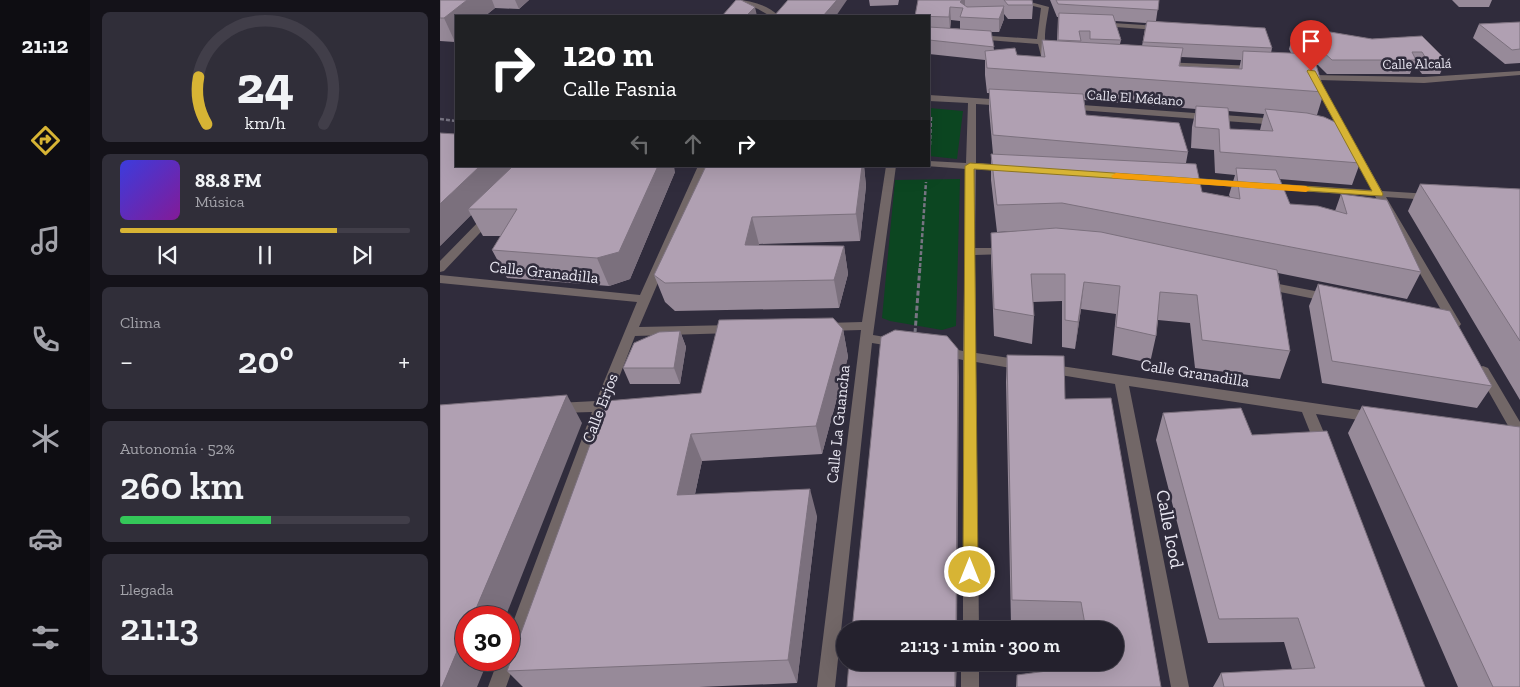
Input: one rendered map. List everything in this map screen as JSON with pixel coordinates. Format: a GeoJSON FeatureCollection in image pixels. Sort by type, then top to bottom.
{"type":"FeatureCollection","features":[{"type":"Feature","properties":{"kind":"street"},"geometry":{"type":"LineString","coordinates":[[739,0],[761,7],[773,15]]}},
{"type":"Feature","properties":{"kind":"street"},"geometry":{"type":"LineString","coordinates":[[1013,0],[1045,7],[1041,42],[1046,58],[1055,58]]}},
{"type":"Feature","properties":{"kind":"street"},"geometry":{"type":"LineString","coordinates":[[1044,20],[1053,21]]}},
{"type":"Feature","properties":{"kind":"street"},"geometry":{"type":"LineString","coordinates":[[1091,24],[1158,28]]}},
{"type":"Feature","properties":{"kind":"street"},"geometry":{"type":"LineString","coordinates":[[966,36],[1041,42]]}},
{"type":"Feature","properties":{"kind":"street"},"geometry":{"type":"LineString","coordinates":[[1154,63],[1262,69]]}},
{"type":"Feature","properties":{"kind":"street","name":"Calle Alcalá"},"geometry":{"type":"LineString","coordinates":[[1379,194],[1335,125],[1312,74],[1424,80],[1520,73]]}},
{"type":"Feature","properties":{"kind":"street"},"geometry":{"type":"LineString","coordinates":[[931,99],[1012,104]]}},
{"type":"Feature","properties":{"kind":"street"},"geometry":{"type":"LineString","coordinates":[[970,621],[971,358],[969,252],[972,101]]}},
{"type":"Feature","properties":{"kind":"street","name":"Calle El Médano"},"geometry":{"type":"LineString","coordinates":[[1062,107],[1290,122]]}},
{"type":"Feature","properties":{"kind":"street"},"geometry":{"type":"LineString","coordinates":[[930,164],[1020,169]]}},
{"type":"Feature","properties":{"kind":"street","name":"Calle Erjos"},"geometry":{"type":"LineString","coordinates":[[520,625],[630,332],[704,167]]}},
{"type":"Feature","properties":{"kind":"street","name":"Calle La Guancha"},"geometry":{"type":"LineString","coordinates":[[826,687],[867,332],[890,167]]}},
{"type":"Feature","properties":{"kind":"street"},"geometry":{"type":"LineString","coordinates":[[1169,180],[1445,198]]}},
{"type":"Feature","properties":{"kind":"street"},"geometry":{"type":"LineString","coordinates":[[1379,194],[1458,327],[1436,319]]}},
{"type":"Feature","properties":{"kind":"street"},"geometry":{"type":"LineString","coordinates":[[440,268],[499,207]]}},
{"type":"Feature","properties":{"kind":"street"},"geometry":{"type":"LineString","coordinates":[[969,252],[1018,250]]}},
{"type":"Feature","properties":{"kind":"street","name":"Calle Granadilla"},"geometry":{"type":"LineString","coordinates":[[440,278],[644,300]]}},
{"type":"Feature","properties":{"kind":"street"},"geometry":{"type":"LineString","coordinates":[[1251,283],[1339,300]]}},
{"type":"Feature","properties":{"kind":"street"},"geometry":{"type":"LineString","coordinates":[[809,327],[867,332],[913,345]]}},
{"type":"Feature","properties":{"kind":"street"},"geometry":{"type":"LineString","coordinates":[[630,332],[749,329]]}},
{"type":"Feature","properties":{"kind":"street","name":"Calle Granadilla"},"geometry":{"type":"LineString","coordinates":[[932,349],[971,358],[1384,418]]}},
{"type":"Feature","properties":{"kind":"street"},"geometry":{"type":"LineString","coordinates":[[1475,357],[1520,435]]}},
{"type":"Feature","properties":{"kind":"street","name":"Calle Icod"},"geometry":{"type":"LineString","coordinates":[[1121,379],[1180,687]]}},
{"type":"Feature","properties":{"kind":"street"},"geometry":{"type":"LineString","coordinates":[[544,409],[601,406]]}},
{"type":"Feature","properties":{"kind":"street"},"geometry":{"type":"LineString","coordinates":[[1307,408],[1329,462]]}},
{"type":"Feature","properties":{"kind":"street"},"geometry":{"type":"LineString","coordinates":[[1501,434],[1520,435]]}},
{"type":"Feature","properties":{"kind":"street"},"geometry":{"type":"LineString","coordinates":[[497,687],[503,671]]}},
{"type":"Feature","properties":{"kind":"street"},"geometry":{"type":"LineString","coordinates":[[970,671],[970,687]]}},
{"type":"Feature","properties":{"kind":"path"},"geometry":{"type":"LineString","coordinates":[[930,147],[931,99]]}},
{"type":"Feature","properties":{"kind":"path"},"geometry":{"type":"LineString","coordinates":[[440,119],[455,121]]}},
{"type":"Feature","properties":{"kind":"path"},"geometry":{"type":"LineString","coordinates":[[913,345],[926,180]]}},
{"type":"Feature","properties":{"kind":"green space"},"geometry":{"type":"Polygon","coordinates":[[[930,108],[963,111],[957,159],[930,156],[930,108]]]}},
{"type":"Feature","properties":{"kind":"green space"},"geometry":{"type":"Polygon","coordinates":[[[960,179],[956,326],[942,330],[882,318],[895,180],[960,179]]]}},
{"type":"Feature","properties":{"kind":"building"},"geometry":{"type":"Polygon","coordinates":[[[440,0],[467,0],[444,18],[440,18],[440,0]]]}},
{"type":"Feature","properties":{"kind":"building"},"geometry":{"type":"Polygon","coordinates":[[[736,0],[741,0],[755,7],[747,15],[723,15],[736,0]]]}},
{"type":"Feature","properties":{"kind":"building"},"geometry":{"type":"Polygon","coordinates":[[[788,0],[837,0],[824,15],[775,15],[788,0]]]}},
{"type":"Feature","properties":{"kind":"building"},"geometry":{"type":"Polygon","coordinates":[[[918,0],[962,0],[960,2],[967,7],[1004,6],[999,19],[960,17],[963,8],[950,7],[949,17],[915,15],[918,0]]]}},
{"type":"Feature","properties":{"kind":"building"},"geometry":{"type":"Polygon","coordinates":[[[1004,0],[1032,0],[1033,5],[1008,5],[1004,0]]]}},
{"type":"Feature","properties":{"kind":"building"},"geometry":{"type":"Polygon","coordinates":[[[1056,0],[1159,0],[1158,10],[1058,4],[1056,0]]]}},
{"type":"Feature","properties":{"kind":"building"},"geometry":{"type":"Polygon","coordinates":[[[1059,13],[1113,15],[1121,40],[1090,39],[1090,31],[1079,31],[1081,41],[1058,40],[1059,13]]]}},
{"type":"Feature","properties":{"kind":"building"},"geometry":{"type":"Polygon","coordinates":[[[1147,21],[1265,28],[1272,48],[1143,42],[1147,21]]]}},
{"type":"Feature","properties":{"kind":"building"},"geometry":{"type":"Polygon","coordinates":[[[1520,22],[1520,49],[1512,50],[1479,24],[1520,22]]]}},
{"type":"Feature","properties":{"kind":"building"},"geometry":{"type":"Polygon","coordinates":[[[930,27],[991,31],[994,47],[930,40],[930,27]]]}},
{"type":"Feature","properties":{"kind":"building"},"geometry":{"type":"Polygon","coordinates":[[[1318,30],[1372,39],[1422,36],[1446,60],[1427,60],[1422,52],[1412,52],[1416,60],[1332,60],[1322,51],[1298,48],[1293,35],[1317,37],[1318,30]]]}},
{"type":"Feature","properties":{"kind":"building"},"geometry":{"type":"Polygon","coordinates":[[[1042,40],[1183,48],[1179,66],[1242,69],[1243,51],[1313,54],[1324,92],[987,68],[985,51],[1015,48],[1017,55],[1045,57],[1042,40]]]}},
{"type":"Feature","properties":{"kind":"building"},"geometry":{"type":"Polygon","coordinates":[[[989,89],[1083,94],[1086,115],[1179,123],[1188,152],[993,135],[989,89]]]}},
{"type":"Feature","properties":{"kind":"building"},"geometry":{"type":"Polygon","coordinates":[[[1196,106],[1228,108],[1230,129],[1273,131],[1265,109],[1307,113],[1324,117],[1335,122],[1360,163],[1220,152],[1219,129],[1195,127],[1196,106]]]}},
{"type":"Feature","properties":{"kind":"building"},"geometry":{"type":"Polygon","coordinates":[[[440,133],[455,134],[455,167],[479,167],[440,204],[440,133]]]}},
{"type":"Feature","properties":{"kind":"building"},"geometry":{"type":"Polygon","coordinates":[[[991,154],[1196,164],[1202,192],[1240,199],[1236,168],[1276,170],[1290,204],[1318,206],[1347,214],[1341,194],[1387,200],[1421,272],[1062,203],[997,205],[991,154]]]}},
{"type":"Feature","properties":{"kind":"building"},"geometry":{"type":"Polygon","coordinates":[[[512,167],[658,167],[619,252],[597,258],[492,250],[517,209],[468,209],[512,167]]]}},
{"type":"Feature","properties":{"kind":"building"},"geometry":{"type":"Polygon","coordinates":[[[706,167],[862,167],[856,214],[752,217],[745,245],[844,246],[834,280],[665,283],[654,275],[706,167]]]}},
{"type":"Feature","properties":{"kind":"building"},"geometry":{"type":"Polygon","coordinates":[[[1420,184],[1520,189],[1520,341],[1420,184]]]}},
{"type":"Feature","properties":{"kind":"building"},"geometry":{"type":"Polygon","coordinates":[[[1056,228],[1101,232],[1277,270],[1290,351],[1202,340],[1197,295],[1160,292],[1156,336],[1116,327],[1120,286],[1084,282],[1078,322],[1065,320],[1065,274],[1031,274],[1034,316],[994,309],[991,233],[1056,228]]]}},
{"type":"Feature","properties":{"kind":"building"},"geometry":{"type":"Polygon","coordinates":[[[1318,284],[1450,311],[1492,386],[1332,361],[1318,284]]]}},
{"type":"Feature","properties":{"kind":"building"},"geometry":{"type":"Polygon","coordinates":[[[833,318],[843,329],[816,426],[691,434],[677,495],[810,489],[788,660],[520,670],[520,636],[606,401],[701,393],[719,320],[833,318]]]}},
{"type":"Feature","properties":{"kind":"building"},"geometry":{"type":"Polygon","coordinates":[[[895,330],[947,336],[958,349],[956,621],[853,621],[881,337],[895,330]]]}},
{"type":"Feature","properties":{"kind":"building"},"geometry":{"type":"Polygon","coordinates":[[[680,331],[674,368],[623,368],[634,343],[659,332],[680,331]]]}},
{"type":"Feature","properties":{"kind":"building"},"geometry":{"type":"Polygon","coordinates":[[[1007,355],[1064,356],[1065,399],[1111,398],[1161,687],[1017,687],[1017,675],[1047,671],[1124,671],[1124,621],[1084,621],[1081,602],[1012,600],[1007,355]]]}},
{"type":"Feature","properties":{"kind":"building"},"geometry":{"type":"Polygon","coordinates":[[[567,395],[477,606],[455,606],[455,656],[442,687],[440,687],[440,405],[567,395]]]}},
{"type":"Feature","properties":{"kind":"building"},"geometry":{"type":"Polygon","coordinates":[[[1362,406],[1520,427],[1520,687],[1493,687],[1362,406]]]}},
{"type":"Feature","properties":{"kind":"building"},"geometry":{"type":"Polygon","coordinates":[[[1241,408],[1252,435],[1327,431],[1425,687],[1224,687],[1221,673],[1315,668],[1298,618],[1219,619],[1163,413],[1241,408]]]}},
{"type":"Feature","properties":{"kind":"building"},"geometry":{"type":"Polygon","coordinates":[[[848,671],[955,671],[955,687],[847,687],[848,671]]]}},
{"type":"Feature","properties":{"kind":"slow traffic"},"geometry":{"type":"LineString","coordinates":[[1116,176],[1306,189]]}},
{"type":"Feature","properties":{"kind":"route"},"geometry":{"type":"LineString","coordinates":[[970,572],[970,166],[1379,194],[1311,71]]}}]}
